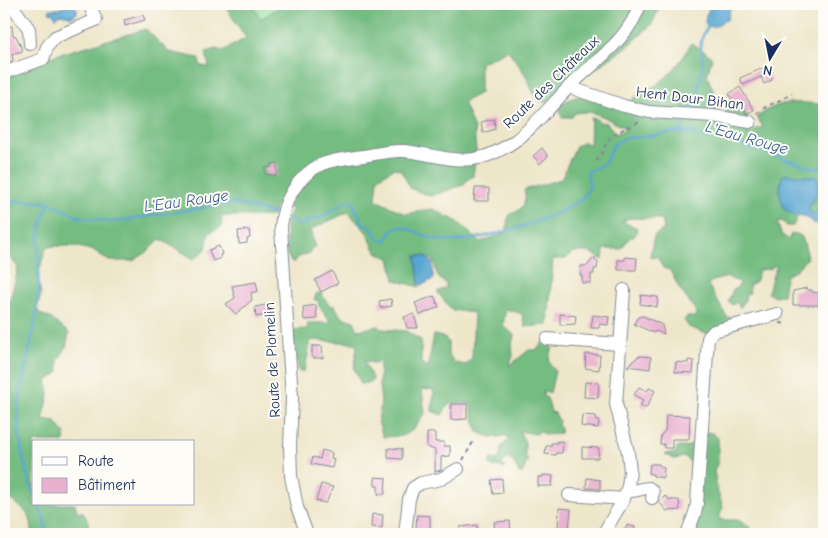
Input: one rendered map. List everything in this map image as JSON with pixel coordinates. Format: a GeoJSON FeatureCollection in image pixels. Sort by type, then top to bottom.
{"type":"FeatureCollection","features":[{"type":"Feature","properties":{"kind":"street"},"geometry":{"type":"LineString","coordinates":[[11,4],[29,30],[30,44]]}},
{"type":"Feature","properties":{"kind":"street"},"geometry":{"type":"LineString","coordinates":[[4,73],[43,59],[47,47],[55,38],[96,20],[90,4]]}},
{"type":"Feature","properties":{"kind":"street","name":"Route des Châteaux"},"geometry":{"type":"LineString","coordinates":[[282,215],[292,192],[304,177],[315,168],[329,162],[393,151],[463,160],[480,158],[496,152],[524,133],[627,29],[640,4]]}},
{"type":"Feature","properties":{"kind":"street","name":"Hent Dour Bihan"},"geometry":{"type":"LineString","coordinates":[[569,87],[624,106],[649,112],[713,116],[750,122]]}},
{"type":"Feature","properties":{"kind":"street","name":"Route de Plomelin"},"geometry":{"type":"LineString","coordinates":[[282,215],[282,243],[292,398],[291,476],[297,507],[307,534]]}},
{"type":"Feature","properties":{"kind":"street"},"geometry":{"type":"LineString","coordinates":[[603,534],[625,495],[630,463],[616,404],[624,290]]}},
{"type":"Feature","properties":{"kind":"street"},"geometry":{"type":"LineString","coordinates":[[688,534],[697,503],[708,338],[714,332],[777,314]]}},
{"type":"Feature","properties":{"kind":"street"},"geometry":{"type":"LineString","coordinates":[[547,339],[620,344]]}},
{"type":"Feature","properties":{"kind":"street"},"geometry":{"type":"LineString","coordinates":[[405,534],[409,499],[413,488],[421,483],[441,479],[458,468]]}},
{"type":"Feature","properties":{"kind":"street"},"geometry":{"type":"LineString","coordinates":[[569,495],[625,495],[642,488],[649,488],[653,492],[652,498]]}},
{"type":"Feature","properties":{"kind":"path"},"geometry":{"type":"LineString","coordinates":[[750,122],[760,111],[792,94]]}},
{"type":"Feature","properties":{"kind":"path"},"geometry":{"type":"LineString","coordinates":[[596,162],[601,157],[605,146],[611,138],[639,122],[649,112]]}},
{"type":"Feature","properties":{"kind":"path"},"geometry":{"type":"LineString","coordinates":[[458,468],[473,442]]}},
{"type":"Feature","properties":{"kind":"green space"},"geometry":{"type":"Polygon","coordinates":[[[224,4],[251,4],[261,19],[285,4],[661,4],[652,24],[631,44],[546,103],[536,99],[525,74],[508,50],[480,63],[480,93],[463,102],[474,129],[476,151],[473,177],[469,178],[463,185],[431,196],[411,189],[401,170],[394,168],[378,178],[376,200],[406,214],[433,209],[458,222],[480,242],[506,233],[509,216],[519,210],[524,202],[524,190],[561,179],[576,146],[584,142],[590,145],[591,118],[607,123],[616,134],[626,128],[596,114],[583,112],[575,113],[572,117],[562,117],[559,108],[561,103],[578,96],[634,107],[632,101],[634,98],[655,86],[672,72],[691,43],[712,58],[707,76],[720,105],[716,112],[724,114],[727,108],[733,106],[737,110],[742,108],[750,120],[742,129],[751,134],[763,127],[757,117],[774,107],[789,103],[824,104],[824,222],[823,213],[814,214],[808,208],[813,202],[819,187],[782,176],[779,190],[793,215],[798,216],[793,226],[787,226],[782,221],[777,222],[781,234],[789,240],[791,234],[797,234],[802,237],[807,253],[806,259],[795,271],[786,275],[783,295],[773,296],[768,293],[777,266],[759,270],[755,282],[749,285],[750,293],[746,294],[740,308],[736,302],[732,305],[728,301],[733,290],[738,287],[739,282],[727,277],[710,282],[708,285],[727,317],[736,319],[707,334],[689,327],[684,320],[687,317],[696,317],[695,310],[679,288],[670,270],[663,268],[657,256],[653,258],[650,256],[654,236],[664,229],[662,219],[629,218],[622,222],[636,227],[637,230],[634,237],[630,237],[621,249],[604,249],[603,260],[589,252],[573,252],[566,259],[553,259],[548,325],[525,327],[522,314],[506,309],[503,325],[514,335],[512,345],[513,356],[509,366],[529,350],[537,350],[543,342],[546,341],[553,349],[550,353],[549,362],[555,371],[550,393],[543,391],[543,396],[547,398],[551,412],[555,413],[559,421],[560,433],[546,435],[540,431],[536,434],[519,431],[525,442],[525,457],[528,460],[522,473],[519,473],[512,460],[507,458],[502,464],[505,467],[503,469],[499,466],[492,467],[489,464],[491,459],[497,460],[500,456],[501,447],[509,440],[506,435],[492,437],[478,432],[470,404],[449,404],[442,415],[432,411],[434,390],[422,389],[425,414],[413,430],[402,436],[383,437],[378,421],[381,402],[379,385],[380,361],[373,363],[364,361],[373,380],[361,384],[354,368],[357,347],[354,343],[311,340],[304,371],[299,372],[292,330],[307,329],[308,323],[329,323],[330,321],[319,306],[319,302],[314,299],[317,293],[321,293],[329,305],[335,306],[341,317],[354,321],[358,330],[379,326],[382,329],[406,331],[421,340],[421,363],[428,367],[434,335],[445,338],[448,342],[448,354],[455,363],[466,365],[472,358],[474,313],[452,310],[437,292],[446,288],[446,284],[438,277],[433,260],[425,256],[416,255],[419,287],[395,280],[390,258],[376,251],[366,231],[348,212],[310,230],[315,247],[309,253],[297,258],[295,262],[291,262],[287,254],[286,220],[292,208],[277,203],[273,216],[222,216],[221,227],[209,233],[206,249],[194,259],[160,239],[147,252],[133,261],[109,261],[95,251],[75,246],[53,246],[46,248],[38,275],[41,294],[37,309],[40,314],[50,318],[69,333],[66,348],[58,360],[59,372],[47,381],[49,395],[43,420],[56,422],[65,434],[64,440],[32,440],[32,506],[76,506],[77,511],[83,512],[88,522],[89,534],[32,534],[28,515],[21,507],[4,496],[4,331],[18,267],[8,255],[4,254],[4,70],[146,29],[169,52],[198,58],[201,66],[209,67],[206,52],[216,49],[223,51],[246,38],[224,4]]]}},
{"type":"Feature","properties":{"kind":"green space"},"geometry":{"type":"Polygon","coordinates":[[[251,4],[285,4],[261,19],[251,4]]]}},
{"type":"Feature","properties":{"kind":"green space"},"geometry":{"type":"Polygon","coordinates":[[[695,432],[712,433],[718,438],[718,462],[714,471],[723,507],[720,520],[741,520],[749,526],[751,534],[696,534],[691,463],[685,457],[674,459],[665,454],[676,453],[677,447],[686,447],[693,444],[695,432]]]}},
{"type":"Feature","properties":{"kind":"water"},"geometry":{"type":"Polygon","coordinates":[[[70,4],[77,8],[77,13],[73,17],[60,14],[56,18],[53,13],[49,12],[50,9],[58,9],[70,4]]]}},
{"type":"Feature","properties":{"kind":"water"},"geometry":{"type":"Polygon","coordinates":[[[711,4],[731,5],[727,20],[714,27],[708,26],[705,23],[711,4]]]}},
{"type":"Feature","properties":{"kind":"water"},"geometry":{"type":"Polygon","coordinates":[[[787,174],[817,177],[817,193],[808,208],[814,214],[822,213],[823,221],[815,224],[804,216],[793,215],[783,208],[779,190],[782,176],[787,174]]]}},
{"type":"Feature","properties":{"kind":"water"},"geometry":{"type":"Polygon","coordinates":[[[425,256],[432,262],[434,279],[422,285],[419,284],[416,257],[425,256]]]}},
{"type":"Feature","properties":{"kind":"building"},"geometry":{"type":"Polygon","coordinates":[[[143,15],[145,20],[125,26],[124,20],[143,15]]]}},
{"type":"Feature","properties":{"kind":"building"},"geometry":{"type":"Polygon","coordinates":[[[12,26],[13,35],[16,36],[23,51],[12,54],[13,61],[4,64],[4,28],[12,26]]]}},
{"type":"Feature","properties":{"kind":"building"},"geometry":{"type":"Polygon","coordinates":[[[763,68],[766,74],[768,72],[772,80],[764,84],[761,77],[765,75],[743,85],[740,78],[763,68]]]}},
{"type":"Feature","properties":{"kind":"building"},"geometry":{"type":"Polygon","coordinates":[[[740,87],[754,110],[748,113],[742,107],[737,110],[729,94],[740,87]]]}},
{"type":"Feature","properties":{"kind":"building"},"geometry":{"type":"Polygon","coordinates":[[[494,119],[495,129],[483,133],[481,122],[494,119]]]}},
{"type":"Feature","properties":{"kind":"building"},"geometry":{"type":"Polygon","coordinates":[[[542,148],[548,156],[540,164],[533,156],[542,148]]]}},
{"type":"Feature","properties":{"kind":"building"},"geometry":{"type":"Polygon","coordinates":[[[277,163],[277,176],[265,174],[265,168],[277,163]]]}},
{"type":"Feature","properties":{"kind":"building"},"geometry":{"type":"Polygon","coordinates":[[[475,188],[489,188],[489,201],[474,201],[475,188]]]}},
{"type":"Feature","properties":{"kind":"building"},"geometry":{"type":"Polygon","coordinates":[[[249,230],[250,238],[247,239],[247,243],[239,244],[238,231],[249,230]]]}},
{"type":"Feature","properties":{"kind":"building"},"geometry":{"type":"Polygon","coordinates":[[[219,246],[222,254],[220,255],[221,258],[213,261],[209,250],[219,246]]]}},
{"type":"Feature","properties":{"kind":"building"},"geometry":{"type":"Polygon","coordinates":[[[595,257],[595,261],[598,261],[597,269],[594,269],[594,274],[591,274],[591,283],[582,283],[582,276],[580,275],[581,266],[587,266],[595,257]]]}},
{"type":"Feature","properties":{"kind":"building"},"geometry":{"type":"Polygon","coordinates":[[[625,257],[637,258],[636,270],[618,270],[618,260],[625,260],[625,257]]]}},
{"type":"Feature","properties":{"kind":"building"},"geometry":{"type":"Polygon","coordinates":[[[332,271],[338,283],[321,292],[315,280],[332,271]]]}},
{"type":"Feature","properties":{"kind":"building"},"geometry":{"type":"Polygon","coordinates":[[[256,282],[258,291],[251,293],[252,300],[236,314],[226,304],[235,298],[232,286],[256,282]]]}},
{"type":"Feature","properties":{"kind":"building"},"geometry":{"type":"Polygon","coordinates":[[[807,288],[807,290],[819,293],[819,305],[793,305],[793,291],[807,288]]]}},
{"type":"Feature","properties":{"kind":"building"},"geometry":{"type":"Polygon","coordinates":[[[641,295],[658,297],[657,307],[640,304],[641,295]]]}},
{"type":"Feature","properties":{"kind":"building"},"geometry":{"type":"Polygon","coordinates":[[[434,296],[439,307],[420,315],[415,303],[434,296]]]}},
{"type":"Feature","properties":{"kind":"building"},"geometry":{"type":"Polygon","coordinates":[[[391,299],[392,306],[380,308],[379,301],[391,299]]]}},
{"type":"Feature","properties":{"kind":"building"},"geometry":{"type":"Polygon","coordinates":[[[271,304],[272,314],[256,317],[255,307],[271,304]]]}},
{"type":"Feature","properties":{"kind":"building"},"geometry":{"type":"Polygon","coordinates":[[[316,305],[317,319],[304,320],[303,307],[316,305]]]}},
{"type":"Feature","properties":{"kind":"building"},"geometry":{"type":"Polygon","coordinates":[[[414,314],[418,328],[407,328],[404,317],[414,314]]]}},
{"type":"Feature","properties":{"kind":"building"},"geometry":{"type":"Polygon","coordinates":[[[560,314],[576,316],[575,324],[560,325],[560,314]]]}},
{"type":"Feature","properties":{"kind":"building"},"geometry":{"type":"Polygon","coordinates":[[[593,315],[609,317],[608,325],[599,324],[599,328],[591,328],[593,315]]]}},
{"type":"Feature","properties":{"kind":"building"},"geometry":{"type":"Polygon","coordinates":[[[643,316],[662,325],[664,334],[655,331],[654,333],[634,324],[638,317],[643,316]]]}},
{"type":"Feature","properties":{"kind":"building"},"geometry":{"type":"Polygon","coordinates":[[[312,346],[322,346],[323,358],[312,358],[312,346]]]}},
{"type":"Feature","properties":{"kind":"building"},"geometry":{"type":"Polygon","coordinates":[[[586,354],[600,355],[599,370],[585,368],[586,354]]]}},
{"type":"Feature","properties":{"kind":"building"},"geometry":{"type":"Polygon","coordinates":[[[639,356],[651,357],[650,369],[627,366],[639,356]]]}},
{"type":"Feature","properties":{"kind":"building"},"geometry":{"type":"Polygon","coordinates":[[[688,360],[694,361],[693,373],[675,372],[676,362],[688,363],[688,360]]]}},
{"type":"Feature","properties":{"kind":"building"},"geometry":{"type":"Polygon","coordinates":[[[585,382],[599,383],[598,398],[584,397],[585,382]]]}},
{"type":"Feature","properties":{"kind":"building"},"geometry":{"type":"Polygon","coordinates":[[[639,387],[647,391],[649,388],[655,391],[646,408],[640,406],[643,400],[634,395],[639,387]]]}},
{"type":"Feature","properties":{"kind":"building"},"geometry":{"type":"Polygon","coordinates":[[[451,404],[467,404],[467,419],[451,420],[451,404]]]}},
{"type":"Feature","properties":{"kind":"building"},"geometry":{"type":"Polygon","coordinates":[[[582,415],[596,416],[596,421],[599,421],[598,428],[581,426],[582,415]]]}},
{"type":"Feature","properties":{"kind":"building"},"geometry":{"type":"Polygon","coordinates":[[[666,415],[690,416],[689,439],[672,439],[672,448],[664,448],[664,444],[660,444],[661,435],[665,431],[666,415]]]}},
{"type":"Feature","properties":{"kind":"building"},"geometry":{"type":"Polygon","coordinates":[[[427,433],[435,433],[435,442],[444,442],[444,446],[450,446],[450,456],[441,457],[441,470],[435,472],[435,450],[427,447],[427,433]]]}},
{"type":"Feature","properties":{"kind":"building"},"geometry":{"type":"Polygon","coordinates":[[[557,441],[563,442],[562,453],[556,453],[556,455],[545,454],[546,446],[551,446],[551,443],[557,443],[557,441]]]}},
{"type":"Feature","properties":{"kind":"building"},"geometry":{"type":"Polygon","coordinates":[[[582,447],[599,448],[598,458],[582,458],[582,447]]]}},
{"type":"Feature","properties":{"kind":"building"},"geometry":{"type":"Polygon","coordinates":[[[388,448],[402,449],[402,459],[388,458],[388,448]]]}},
{"type":"Feature","properties":{"kind":"building"},"geometry":{"type":"Polygon","coordinates":[[[322,450],[332,453],[331,458],[334,459],[332,468],[311,464],[313,457],[320,459],[322,450]]]}},
{"type":"Feature","properties":{"kind":"building"},"geometry":{"type":"Polygon","coordinates":[[[650,464],[659,464],[664,468],[663,478],[649,474],[650,464]]]}},
{"type":"Feature","properties":{"kind":"building"},"geometry":{"type":"Polygon","coordinates":[[[543,475],[553,476],[552,486],[538,486],[538,477],[543,477],[543,475]]]}},
{"type":"Feature","properties":{"kind":"building"},"geometry":{"type":"Polygon","coordinates":[[[375,477],[386,478],[385,494],[378,494],[378,486],[375,486],[375,477]]]}},
{"type":"Feature","properties":{"kind":"building"},"geometry":{"type":"Polygon","coordinates":[[[587,478],[600,480],[600,489],[586,488],[587,478]]]}},
{"type":"Feature","properties":{"kind":"building"},"geometry":{"type":"Polygon","coordinates":[[[502,479],[503,493],[493,494],[491,480],[502,479]]]}},
{"type":"Feature","properties":{"kind":"building"},"geometry":{"type":"Polygon","coordinates":[[[321,484],[333,487],[326,503],[316,501],[321,484]]]}},
{"type":"Feature","properties":{"kind":"building"},"geometry":{"type":"Polygon","coordinates":[[[665,496],[670,500],[679,500],[680,510],[667,511],[659,502],[665,496]]]}},
{"type":"Feature","properties":{"kind":"building"},"geometry":{"type":"Polygon","coordinates":[[[559,508],[571,509],[569,529],[558,528],[559,508]]]}},
{"type":"Feature","properties":{"kind":"building"},"geometry":{"type":"Polygon","coordinates":[[[372,514],[383,515],[382,528],[371,527],[372,514]]]}},
{"type":"Feature","properties":{"kind":"building"},"geometry":{"type":"Polygon","coordinates":[[[417,515],[430,516],[430,534],[421,534],[421,529],[416,528],[417,515]]]}},
{"type":"Feature","properties":{"kind":"building"},"geometry":{"type":"Polygon","coordinates":[[[510,521],[511,531],[495,533],[494,522],[510,521]]]}},
{"type":"Feature","properties":{"kind":"building"},"geometry":{"type":"Polygon","coordinates":[[[477,525],[478,533],[461,534],[460,527],[477,525]]]}},
{"type":"Feature","properties":{"kind":"building"},"geometry":{"type":"Polygon","coordinates":[[[627,525],[635,527],[633,534],[614,534],[627,527],[627,525]]]}},
{"type":"Feature","properties":{"kind":"waterway"},"geometry":{"type":"LineString","coordinates":[[728,9],[735,7],[737,4]]}},
{"type":"Feature","properties":{"kind":"waterway"},"geometry":{"type":"LineString","coordinates":[[690,106],[697,108],[700,106],[698,92],[703,64],[701,44],[704,33],[709,25]]}},
{"type":"Feature","properties":{"kind":"waterway","name":"L'Eau Rouge"},"geometry":{"type":"LineString","coordinates":[[681,134],[683,124]]}},
{"type":"Feature","properties":{"kind":"waterway","name":"L'Eau Rouge"},"geometry":{"type":"LineString","coordinates":[[287,218],[302,226],[307,221],[321,218],[347,201],[352,201],[363,224],[369,225],[378,238],[383,240],[386,240],[392,230],[399,227],[441,240],[451,241],[482,237],[527,225],[549,217],[568,207],[582,197],[589,187],[587,172],[605,163],[613,145],[625,138],[668,133],[690,132],[704,137],[717,137],[810,167],[824,168]]}},
{"type":"Feature","properties":{"kind":"waterway","name":"L'Eau Rouge"},"geometry":{"type":"LineString","coordinates":[[4,201],[49,202],[76,216],[111,222],[233,203],[279,215]]}},
{"type":"Feature","properties":{"kind":"waterway"},"geometry":{"type":"LineString","coordinates":[[32,488],[26,472],[21,446],[19,408],[37,309],[40,234],[49,202]]}},
{"type":"Feature","properties":{"kind":"waterway"},"geometry":{"type":"LineString","coordinates":[[39,506],[47,534]]}}]}
